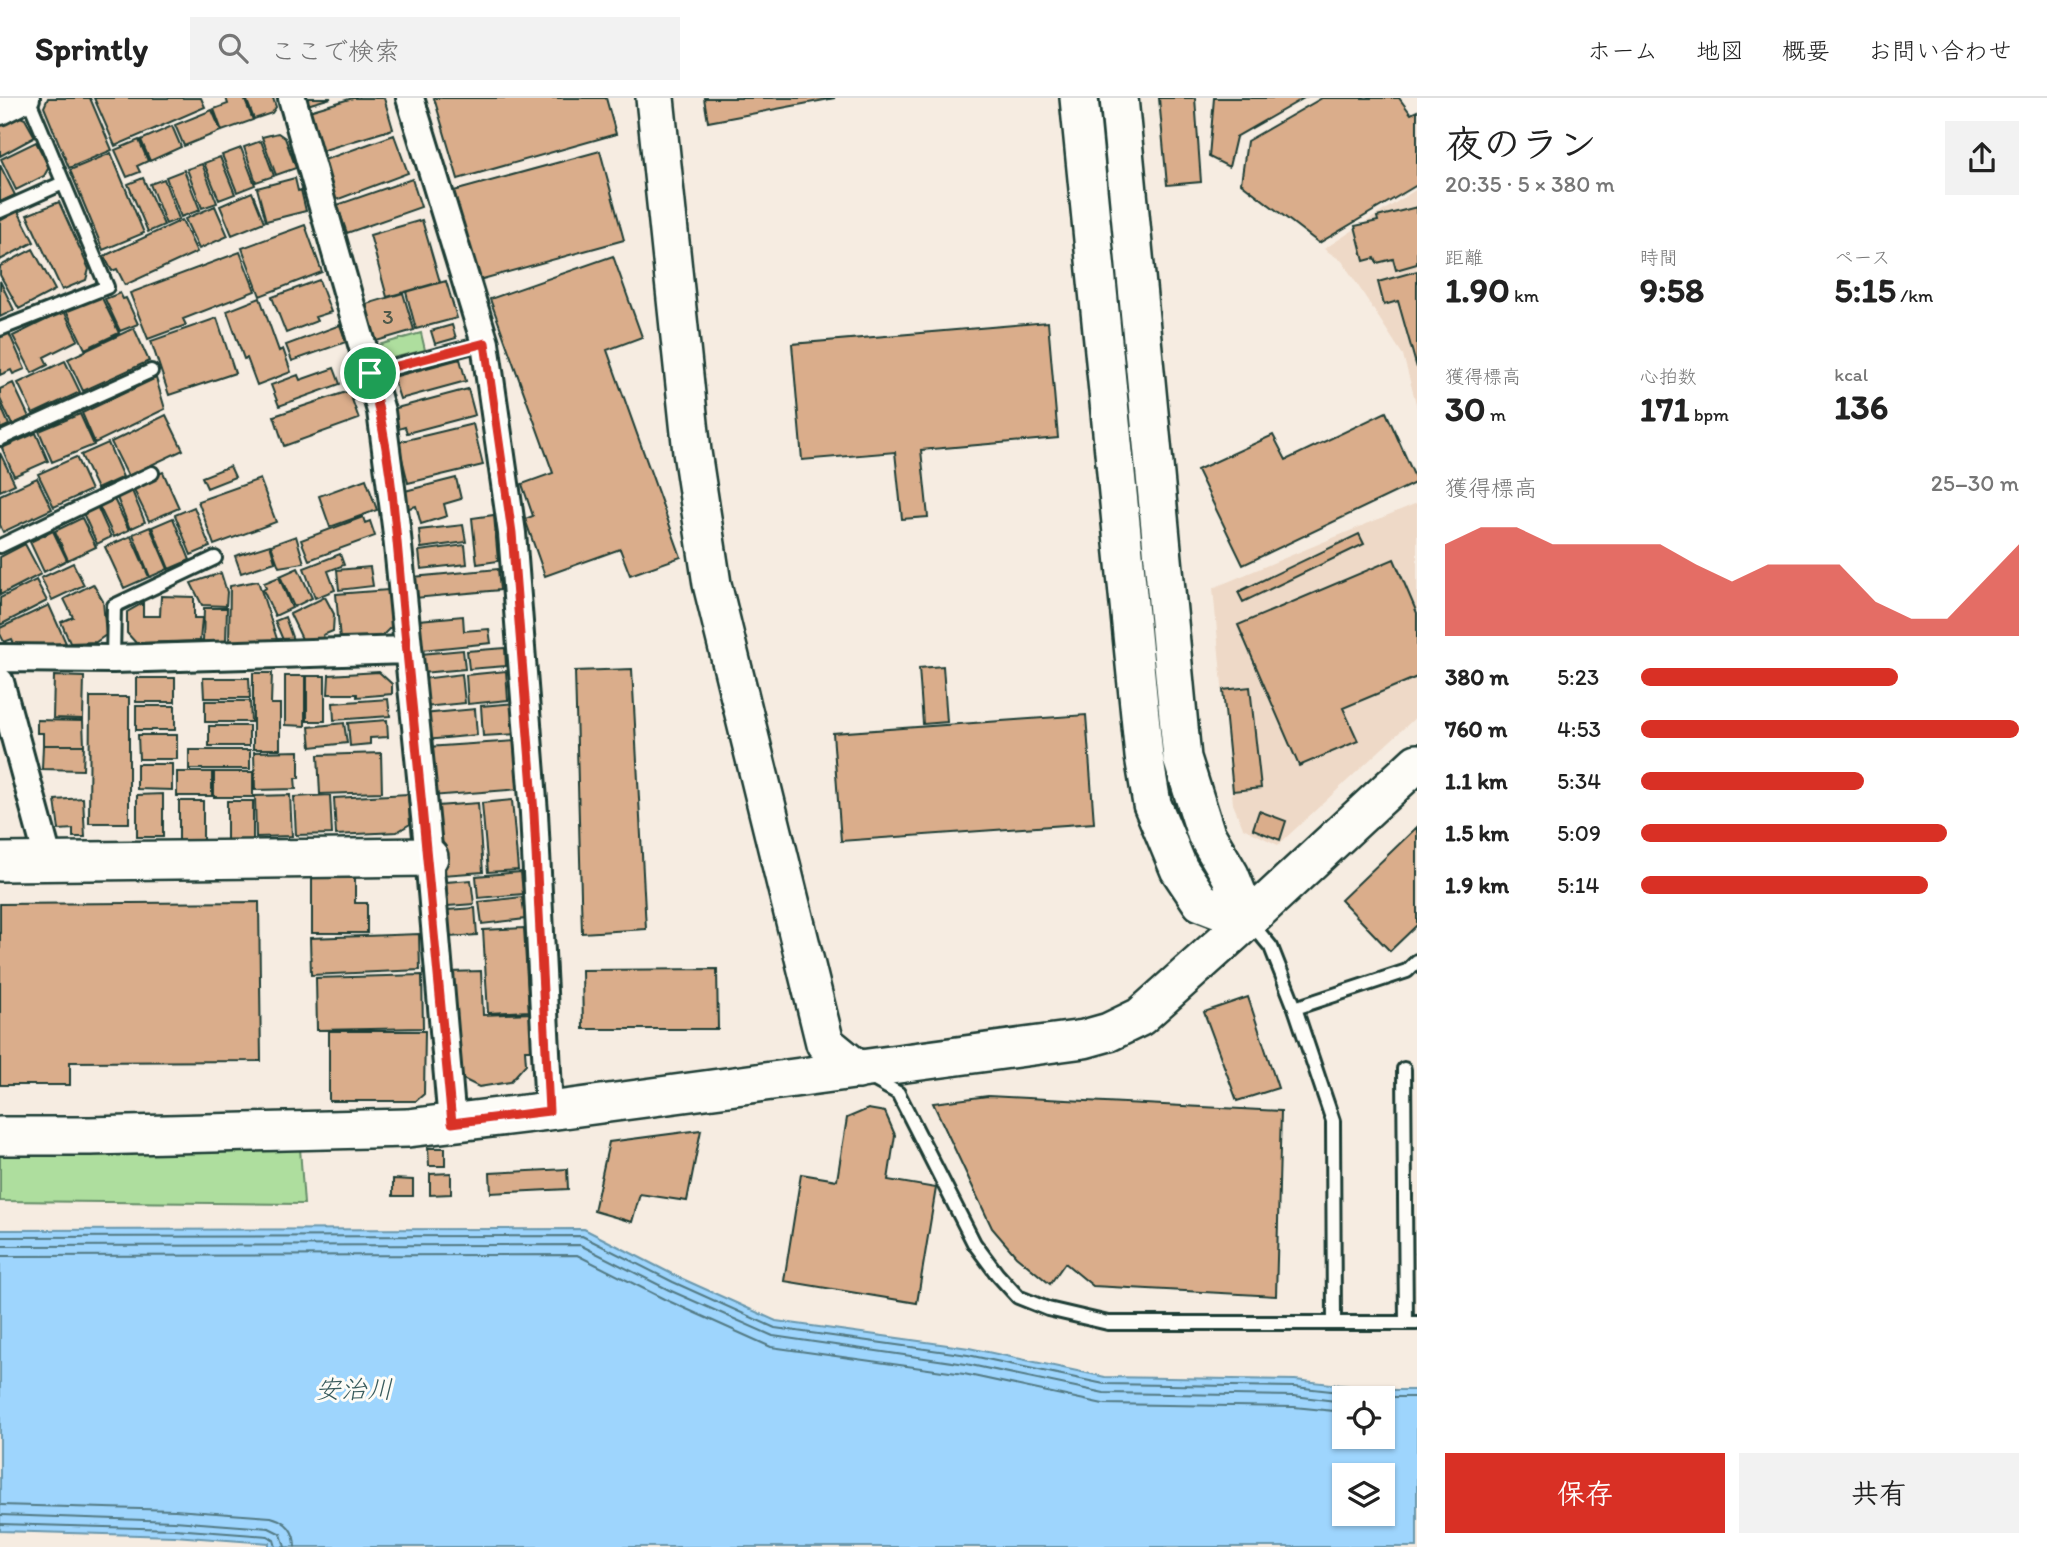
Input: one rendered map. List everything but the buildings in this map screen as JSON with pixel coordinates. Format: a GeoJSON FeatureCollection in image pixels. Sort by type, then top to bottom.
{"type":"FeatureCollection","features":[{"type":"Feature","properties":{"kind":"street"},"geometry":{"type":"LineString","coordinates":[[0,111],[27,98]]}},
{"type":"Feature","properties":{"kind":"street"},"geometry":{"type":"LineString","coordinates":[[292,98],[381,411],[396,526],[452,1123]]}},
{"type":"Feature","properties":{"kind":"street"},"geometry":{"type":"LineString","coordinates":[[410,98],[485,343],[512,533],[534,813],[549,1111]]}},
{"type":"Feature","properties":{"kind":"street"},"geometry":{"type":"LineString","coordinates":[[655,98],[692,452],[712,584],[825,1043],[858,1070]]}},
{"type":"Feature","properties":{"kind":"street"},"geometry":{"type":"LineString","coordinates":[[1079,98],[1144,756],[1152,804],[1179,869],[1201,902],[1248,920]]}},
{"type":"Feature","properties":{"kind":"street"},"geometry":{"type":"LineString","coordinates":[[1119,98],[1182,758],[1206,834],[1230,875],[1248,920]]}},
{"type":"Feature","properties":{"kind":"street"},"geometry":{"type":"LineString","coordinates":[[0,658],[113,659],[407,650]]}},
{"type":"Feature","properties":{"kind":"street"},"geometry":{"type":"LineString","coordinates":[[0,681],[49,862]]}},
{"type":"Feature","properties":{"kind":"street"},"geometry":{"type":"LineString","coordinates":[[0,1136],[408,1128],[1084,1039],[1109,1032],[1140,1017],[1417,763]]}},
{"type":"Feature","properties":{"kind":"street"},"geometry":{"type":"LineString","coordinates":[[0,862],[429,857]]}},
{"type":"Feature","properties":{"kind":"lane"},"geometry":{"type":"LineString","coordinates":[[0,328],[107,287],[27,98]]}},
{"type":"Feature","properties":{"kind":"lane"},"geometry":{"type":"LineString","coordinates":[[0,211],[63,183]]}},
{"type":"Feature","properties":{"kind":"lane"},"geometry":{"type":"LineString","coordinates":[[370,373],[485,343]]}},
{"type":"Feature","properties":{"kind":"lane"},"geometry":{"type":"LineString","coordinates":[[0,439],[151,372]]}},
{"type":"Feature","properties":{"kind":"lane"},"geometry":{"type":"LineString","coordinates":[[0,546],[152,473]]}},
{"type":"Feature","properties":{"kind":"lane"},"geometry":{"type":"LineString","coordinates":[[113,659],[114,606],[215,558]]}},
{"type":"Feature","properties":{"kind":"lane"},"geometry":{"type":"LineString","coordinates":[[1248,920],[1271,947],[1295,1008],[1333,1121],[1334,1323]]}},
{"type":"Feature","properties":{"kind":"lane"},"geometry":{"type":"LineString","coordinates":[[1295,1008],[1407,971],[1417,961]]}},
{"type":"Feature","properties":{"kind":"lane"},"geometry":{"type":"LineString","coordinates":[[858,1070],[898,1093],[974,1243],[1018,1297],[1048,1309],[1108,1323],[1411,1323],[1404,1069]]}},
{"type":"Feature","properties":{"kind":"shaded area"},"geometry":{"type":"Polygon","coordinates":[[[1417,189],[1417,407],[1403,355],[1342,261],[1324,249],[1417,189]]]}},
{"type":"Feature","properties":{"kind":"shaded area"},"geometry":{"type":"Polygon","coordinates":[[[1417,503],[1417,716],[1278,845],[1243,828],[1233,804],[1213,588],[1417,503]]]}},
{"type":"Feature","properties":{"kind":"green space"},"geometry":{"type":"Polygon","coordinates":[[[421,333],[425,350],[385,360],[379,357],[375,346],[421,333]]]}},
{"type":"Feature","properties":{"kind":"green space"},"geometry":{"type":"Polygon","coordinates":[[[300,1148],[304,1204],[0,1201],[0,1152],[300,1148]]]}},
{"type":"Feature","properties":{"kind":"water","name":"安治川"},"geometry":{"type":"Polygon","coordinates":[[[584,1229],[676,1276],[776,1321],[969,1348],[1105,1377],[1295,1380],[1350,1386],[1332,1386],[1332,1449],[1395,1449],[1395,1390],[1417,1390],[1417,1547],[269,1547],[269,1543],[174,1536],[0,1531],[0,1230],[584,1229]]]}},
{"type":"Feature","properties":{"kind":"route"},"geometry":{"type":"LineString","coordinates":[[485,343],[512,533],[534,813],[549,1111],[452,1123],[396,526],[381,411],[370,373],[485,343]]}}]}
